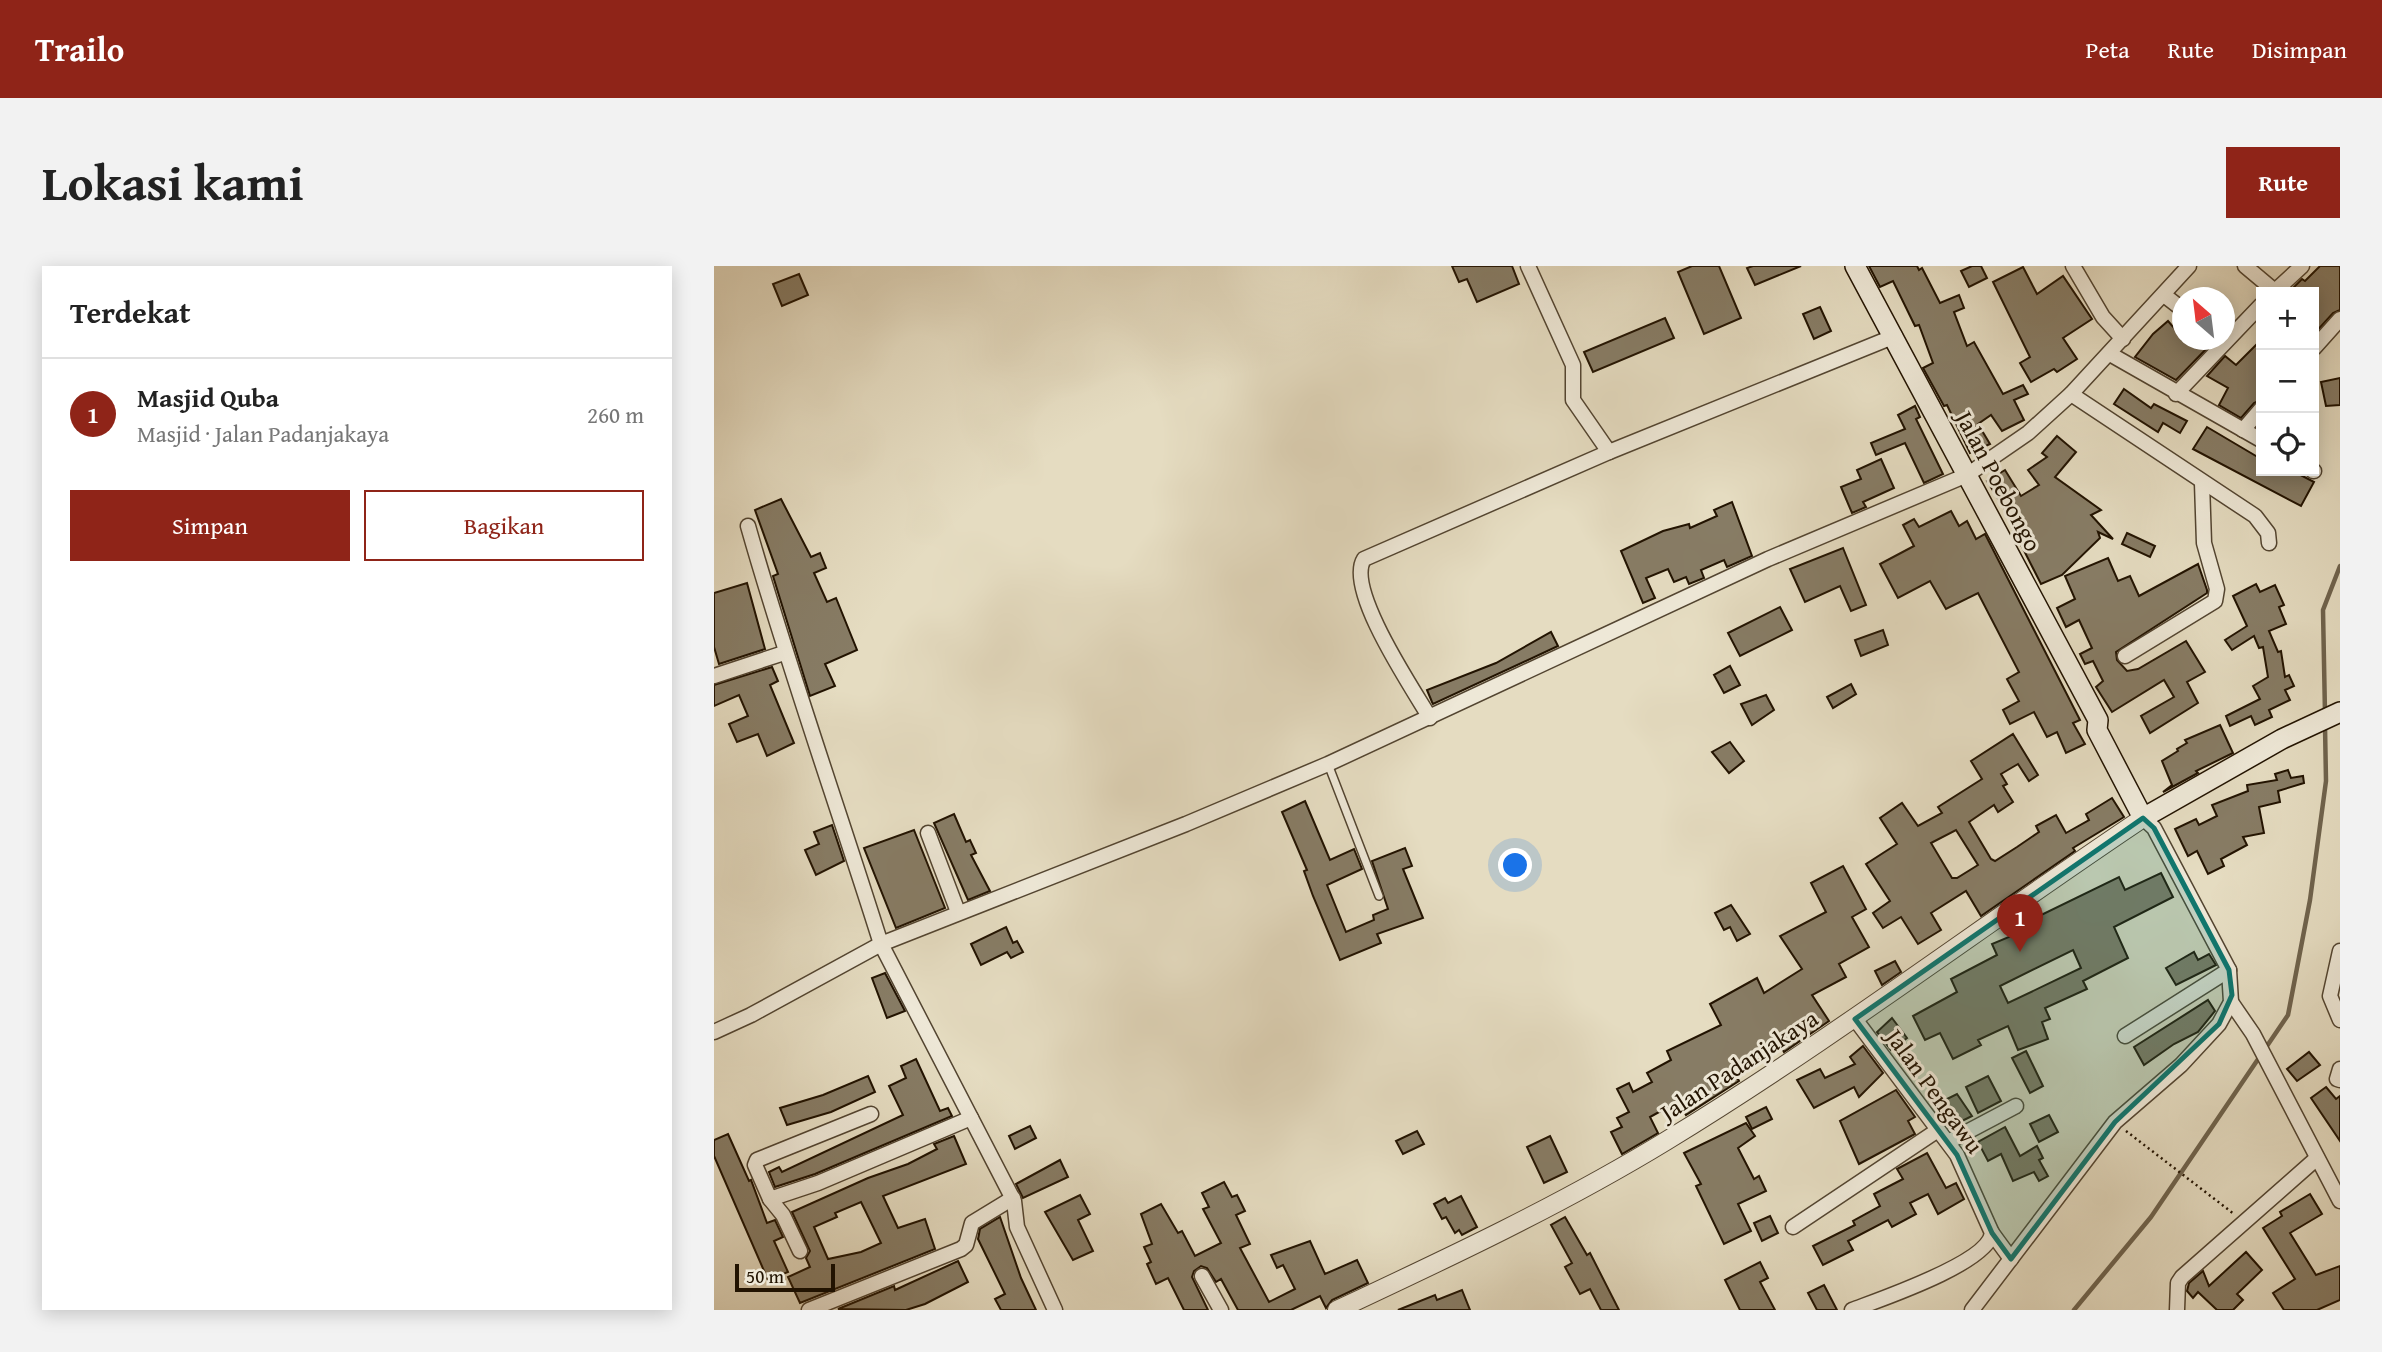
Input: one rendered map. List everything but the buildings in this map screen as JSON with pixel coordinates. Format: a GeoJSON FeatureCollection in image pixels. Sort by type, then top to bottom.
{"type":"FeatureCollection","features":[{"type":"Feature","properties":{"kind":"main road","name":"Jalan Poebongo"},"geometry":{"type":"LineString","coordinates":[[1855,266],[1895,336],[2098,720],[2097,730],[2150,820]]}},
{"type":"Feature","properties":{"kind":"main road"},"geometry":{"type":"LineString","coordinates":[[2150,820],[2281,739],[2340,712]]}},
{"type":"Feature","properties":{"kind":"street"},"geometry":{"type":"LineString","coordinates":[[1528,266],[1573,365],[1573,400],[1609,452]]}},
{"type":"Feature","properties":{"kind":"street"},"geometry":{"type":"LineString","coordinates":[[2073,266],[2103,317],[2123,339]]}},
{"type":"Feature","properties":{"kind":"street"},"geometry":{"type":"LineString","coordinates":[[714,1032],[751,1015],[881,944],[1186,824],[1328,764],[1768,559],[1967,475],[2028,433],[2071,394],[2189,266]]}},
{"type":"Feature","properties":{"kind":"street"},"geometry":{"type":"LineString","coordinates":[[2245,266],[2269,287]]}},
{"type":"Feature","properties":{"kind":"street"},"geometry":{"type":"LineString","coordinates":[[2280,287],[2302,266]]}},
{"type":"Feature","properties":{"kind":"street"},"geometry":{"type":"LineString","coordinates":[[2164,295],[2172,301]]}},
{"type":"Feature","properties":{"kind":"street"},"geometry":{"type":"LineString","coordinates":[[2235,329],[2256,310]]}},
{"type":"Feature","properties":{"kind":"street"},"geometry":{"type":"LineString","coordinates":[[2319,342],[2340,319]]}},
{"type":"Feature","properties":{"kind":"street"},"geometry":{"type":"LineString","coordinates":[[2319,330],[2325,335]]}},
{"type":"Feature","properties":{"kind":"street"},"geometry":{"type":"LineString","coordinates":[[1430,718],[1370,607],[1360,572],[1364,559],[1609,452],[1895,336]]}},
{"type":"Feature","properties":{"kind":"street"},"geometry":{"type":"LineString","coordinates":[[2176,394],[2214,350]]}},
{"type":"Feature","properties":{"kind":"street"},"geometry":{"type":"LineString","coordinates":[[2110,354],[2256,437]]}},
{"type":"Feature","properties":{"kind":"street"},"geometry":{"type":"LineString","coordinates":[[2071,394],[2255,516],[2268,533],[2269,543]]}},
{"type":"Feature","properties":{"kind":"street"},"geometry":{"type":"LineString","coordinates":[[2243,430],[2257,413]]}},
{"type":"Feature","properties":{"kind":"street"},"geometry":{"type":"LineString","coordinates":[[2124,656],[2216,601],[2217,589],[2204,543],[2202,483]]}},
{"type":"Feature","properties":{"kind":"street"},"geometry":{"type":"LineString","coordinates":[[748,526],[784,653],[814,731],[881,944],[1013,1198],[1017,1227],[1055,1310]]}},
{"type":"Feature","properties":{"kind":"street"},"geometry":{"type":"LineString","coordinates":[[714,676],[784,653]]}},
{"type":"Feature","properties":{"kind":"street"},"geometry":{"type":"LineString","coordinates":[[2150,820],[2229,970],[2231,1002],[2253,1034],[2340,1201]]}},
{"type":"Feature","properties":{"kind":"street","name":"Jalan Padanjakaya"},"geometry":{"type":"LineString","coordinates":[[1337,1310],[1470,1248],[1665,1142],[1855,1019],[2026,896],[2150,820]]}},
{"type":"Feature","properties":{"kind":"street"},"geometry":{"type":"LineString","coordinates":[[928,833],[958,912]]}},
{"type":"Feature","properties":{"kind":"street"},"geometry":{"type":"LineString","coordinates":[[2340,951],[2339,971],[2331,982],[2330,996],[2340,1020]]}},
{"type":"Feature","properties":{"kind":"street"},"geometry":{"type":"LineString","coordinates":[[2125,1036],[2229,970]]}},
{"type":"Feature","properties":{"kind":"street"},"geometry":{"type":"LineString","coordinates":[[1972,1310],[2115,1122],[2181,1065],[2219,1024],[2231,1002]]}},
{"type":"Feature","properties":{"kind":"street","name":"Jalan Pengawu"},"geometry":{"type":"LineString","coordinates":[[1855,1019],[1948,1142],[1964,1167],[1992,1233],[2011,1259]]}},
{"type":"Feature","properties":{"kind":"street"},"geometry":{"type":"LineString","coordinates":[[2340,1069],[2340,1080]]}},
{"type":"Feature","properties":{"kind":"street"},"geometry":{"type":"LineString","coordinates":[[1948,1142],[2016,1106]]}},
{"type":"Feature","properties":{"kind":"street"},"geometry":{"type":"LineString","coordinates":[[800,1251],[783,1215],[770,1199],[755,1165],[757,1160],[871,1114]]}},
{"type":"Feature","properties":{"kind":"street"},"geometry":{"type":"LineString","coordinates":[[770,1199],[818,1183],[971,1118]]}},
{"type":"Feature","properties":{"kind":"street"},"geometry":{"type":"LineString","coordinates":[[1793,1227],[1938,1130]]}},
{"type":"Feature","properties":{"kind":"street"},"geometry":{"type":"LineString","coordinates":[[2177,1310],[2178,1283],[2182,1277],[2317,1158]]}},
{"type":"Feature","properties":{"kind":"street"},"geometry":{"type":"LineString","coordinates":[[809,1310],[961,1249],[966,1244],[972,1223],[1013,1198]]}},
{"type":"Feature","properties":{"kind":"street"},"geometry":{"type":"LineString","coordinates":[[1852,1310],[1938,1275],[1968,1259],[1987,1247],[1992,1233]]}},
{"type":"Feature","properties":{"kind":"street"},"geometry":{"type":"LineString","coordinates":[[1202,1276],[1221,1310]]}},
{"type":"Feature","properties":{"kind":"lane"},"geometry":{"type":"LineString","coordinates":[[1328,764],[1379,896]]}},
{"type":"Feature","properties":{"kind":"path"},"geometry":{"type":"LineString","coordinates":[[2115,1122],[2200,1186],[2244,1224]]}},
{"type":"Feature","properties":{"kind":"highlighted area"},"geometry":{"type":"Polygon","coordinates":[[[2143,818],[2154,828],[2229,970],[2232,995],[2219,1024],[2115,1122],[2011,1259],[1992,1233],[1957,1155],[1855,1019],[2143,818]]]}},
{"type":"Feature","properties":{"kind":"waterway"},"geometry":{"type":"LineString","coordinates":[[2325,714],[2323,610],[2340,566]]}},
{"type":"Feature","properties":{"kind":"waterway"},"geometry":{"type":"LineString","coordinates":[[2074,1310],[2151,1217],[2288,1015],[2310,900],[2326,781],[2325,726]]}},
{"type":"Feature","properties":{"kind":"place","name":"Masjid Quba"},"geometry":{"type":"Point","coordinates":[2020,952]}}]}
